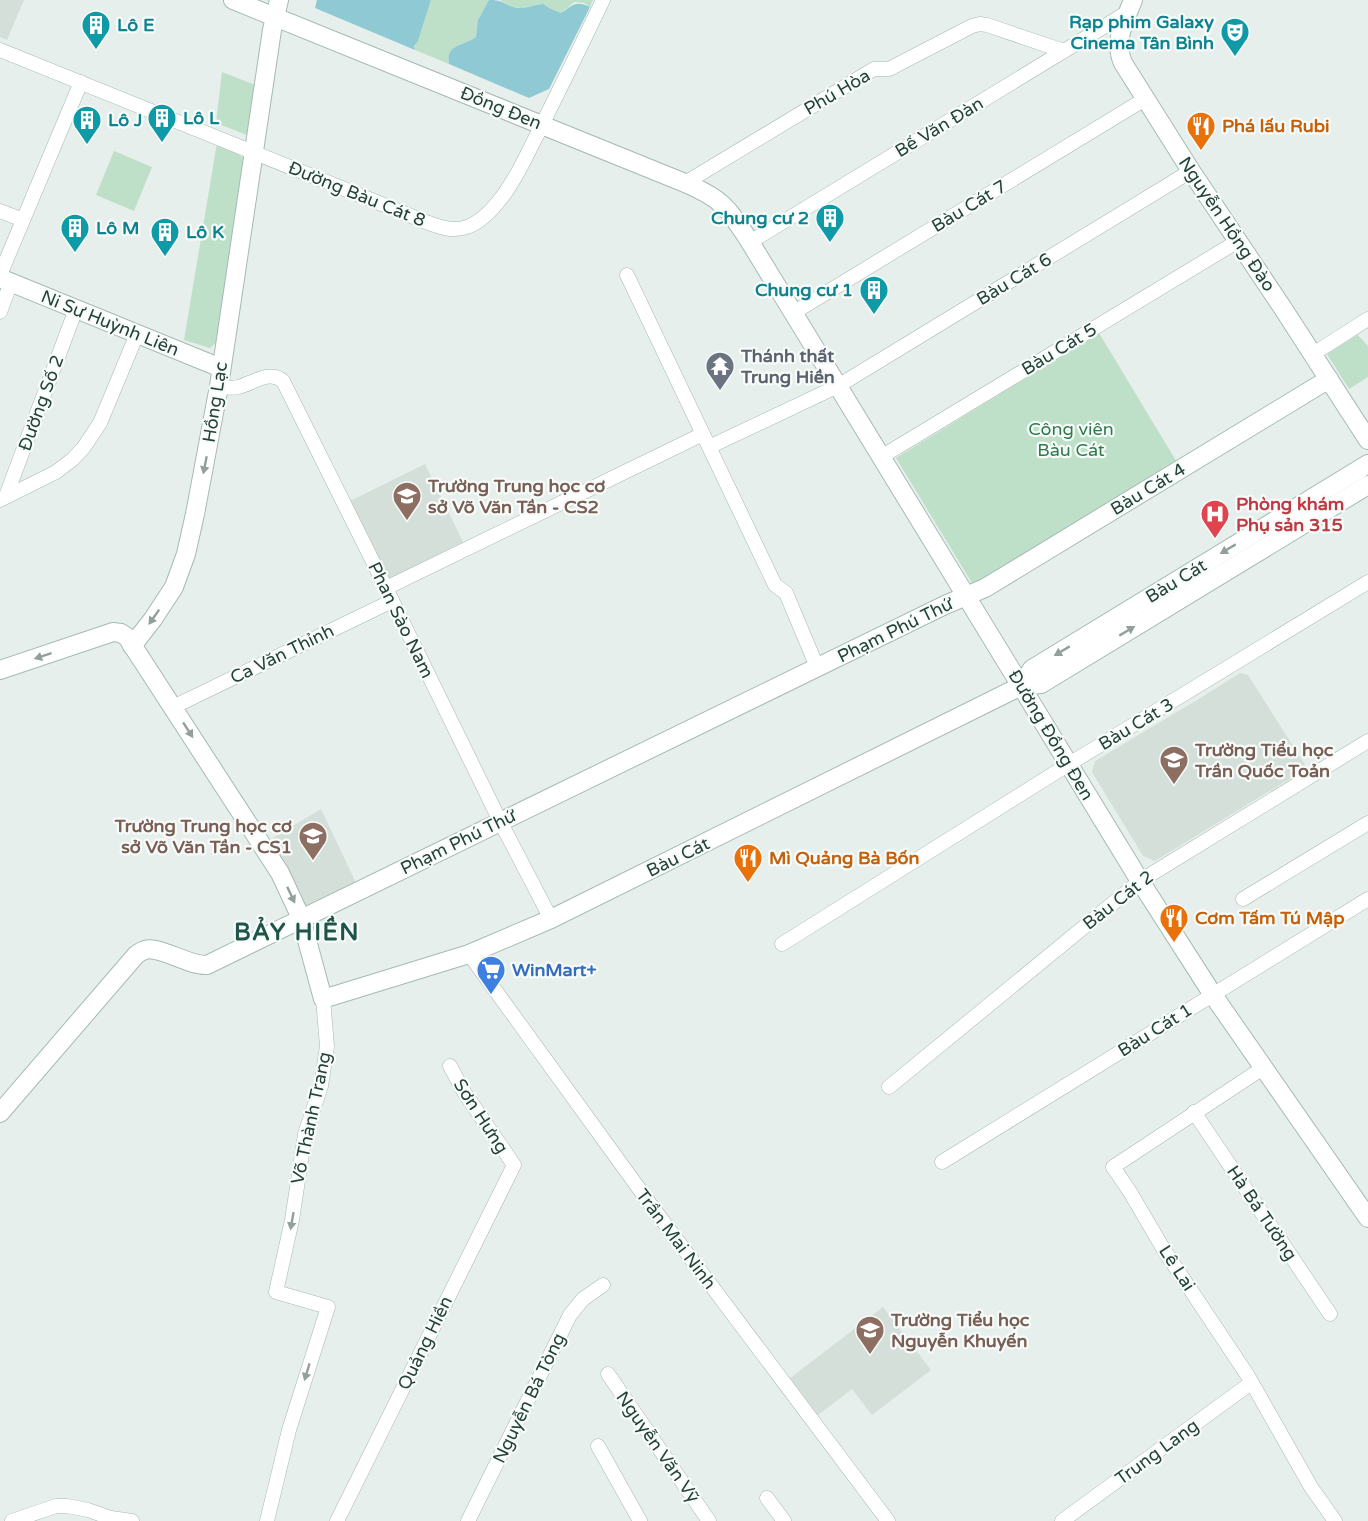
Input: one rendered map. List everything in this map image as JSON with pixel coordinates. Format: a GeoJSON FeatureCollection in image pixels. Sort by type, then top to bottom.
{"type":"FeatureCollection","features":[{"type":"Feature","properties":{"kind":"street","name":"Đồng Đen"},"geometry":{"type":"LineString","coordinates":[[232,0],[277,8],[542,125],[707,193],[722,203],[732,214],[750,242]]}},
{"type":"Feature","properties":{"kind":"street","name":"Đường Bàu Cát 8"},"geometry":{"type":"LineString","coordinates":[[0,50],[426,222],[444,228],[460,229],[479,220],[491,209],[514,178],[603,0]]}},
{"type":"Feature","properties":{"kind":"street","name":"Bế Văn Đàn"},"geometry":{"type":"LineString","coordinates":[[750,242],[1064,51],[1131,6]]}},
{"type":"Feature","properties":{"kind":"street","name":"Nguyễn Hồng Đào"},"geometry":{"type":"LineString","coordinates":[[1131,6],[1118,50],[1123,63],[1144,99],[1368,440]]}},
{"type":"Feature","properties":{"kind":"street","name":"Hồng Lạc"},"geometry":{"type":"LineString","coordinates":[[132,646],[164,602],[178,576],[198,504],[277,8]]}},
{"type":"Feature","properties":{"kind":"street","name":"Phú Hòa"},"geometry":{"type":"LineString","coordinates":[[685,183],[874,69],[889,69],[972,26],[980,24],[1064,51]]}},
{"type":"Feature","properties":{"kind":"street"},"geometry":{"type":"LineString","coordinates":[[0,312],[4,278],[23,220],[81,82]]}},
{"type":"Feature","properties":{"kind":"street","name":"Bàu Cát 7"},"geometry":{"type":"LineString","coordinates":[[793,313],[1144,99]]}},
{"type":"Feature","properties":{"kind":"street","name":"Bàu Cát 6"},"geometry":{"type":"LineString","coordinates":[[709,447],[838,386],[1191,171]]}},
{"type":"Feature","properties":{"kind":"street"},"geometry":{"type":"LineString","coordinates":[[0,211],[23,220]]}},
{"type":"Feature","properties":{"kind":"street","name":"Bàu Cát 5"},"geometry":{"type":"LineString","coordinates":[[881,457],[1238,241]]}},
{"type":"Feature","properties":{"kind":"street","name":"Đường Đồng Đen"},"geometry":{"type":"LineString","coordinates":[[750,242],[1140,881],[1213,995],[1368,1218]]}},
{"type":"Feature","properties":{"kind":"street"},"geometry":{"type":"LineString","coordinates":[[627,275],[775,585],[786,593],[818,667]]}},
{"type":"Feature","properties":{"kind":"street","name":"Ni Sư Huỳnh Liên"},"geometry":{"type":"LineString","coordinates":[[4,278],[137,334],[220,377]]}},
{"type":"Feature","properties":{"kind":"street","name":"Đường Số 2"},"geometry":{"type":"LineString","coordinates":[[3,498],[76,309]]}},
{"type":"Feature","properties":{"kind":"street"},"geometry":{"type":"LineString","coordinates":[[1313,354],[1368,319]]}},
{"type":"Feature","properties":{"kind":"street"},"geometry":{"type":"LineString","coordinates":[[3,498],[56,472],[84,447],[100,423],[137,334]]}},
{"type":"Feature","properties":{"kind":"street","name":"Phan Sào Nam"},"geometry":{"type":"LineString","coordinates":[[220,377],[235,388],[272,375],[282,380],[500,821],[551,919]]}},
{"type":"Feature","properties":{"kind":"street","name":"Bàu Cát 4"},"geometry":{"type":"LineString","coordinates":[[966,596],[985,588],[1329,379]]}},
{"type":"Feature","properties":{"kind":"street","name":"Ca Văn Thỉnh"},"geometry":{"type":"LineString","coordinates":[[173,707],[703,434]]}},
{"type":"Feature","properties":{"kind":"street","name":"Bàu Cát"},"geometry":{"type":"LineString","coordinates":[[323,999],[469,954],[551,919],[1021,686],[1041,684],[1368,464]]}},
{"type":"Feature","properties":{"kind":"street","name":"Bàu Cát"},"geometry":{"type":"LineString","coordinates":[[1199,577],[1368,485]]}},
{"type":"Feature","properties":{"kind":"street","name":"Bàu Cát 3"},"geometry":{"type":"LineString","coordinates":[[782,944],[1069,764],[1368,582]]}},
{"type":"Feature","properties":{"kind":"street","name":"Phạm Phú Thứ"},"geometry":{"type":"LineString","coordinates":[[0,1113],[136,955],[142,951],[154,949],[193,963],[207,965],[966,596]]}},
{"type":"Feature","properties":{"kind":"street"},"geometry":{"type":"LineString","coordinates":[[0,670],[114,632],[123,634],[132,646]]}},
{"type":"Feature","properties":{"kind":"street","name":"Võ Thành Trang"},"geometry":{"type":"LineString","coordinates":[[132,646],[270,855],[301,918],[323,999],[327,1046],[321,1086],[305,1134],[292,1220],[276,1292],[328,1307],[289,1430],[267,1521]]}},
{"type":"Feature","properties":{"kind":"street","name":"Bàu Cát 2"},"geometry":{"type":"LineString","coordinates":[[889,1087],[1140,881],[1368,741]]}},
{"type":"Feature","properties":{"kind":"street"},"geometry":{"type":"LineString","coordinates":[[1243,899],[1368,823]]}},
{"type":"Feature","properties":{"kind":"street","name":"Bàu Cát 1"},"geometry":{"type":"LineString","coordinates":[[942,1162],[1368,899]]}},
{"type":"Feature","properties":{"kind":"street","name":"Trần Mai Ninh"},"geometry":{"type":"LineString","coordinates":[[469,954],[665,1224],[888,1521]]}},
{"type":"Feature","properties":{"kind":"street","name":"Sơn Hưng"},"geometry":{"type":"LineString","coordinates":[[450,1066],[464,1092],[514,1165]]}},
{"type":"Feature","properties":{"kind":"street","name":"Lê Lai"},"geometry":{"type":"LineString","coordinates":[[1263,1068],[1113,1167],[1251,1383],[1311,1487],[1335,1521]]}},
{"type":"Feature","properties":{"kind":"street","name":"Hà Bá Tường"},"geometry":{"type":"LineString","coordinates":[[1194,1112],[1330,1314]]}},
{"type":"Feature","properties":{"kind":"street","name":"Quảng Hiền"},"geometry":{"type":"LineString","coordinates":[[337,1521],[514,1165]]}},
{"type":"Feature","properties":{"kind":"street","name":"Nguyễn Bá Tòng"},"geometry":{"type":"LineString","coordinates":[[468,1521],[570,1315],[582,1299],[603,1285]]}},
{"type":"Feature","properties":{"kind":"street","name":"Nguyễn Văn Vỹ"},"geometry":{"type":"LineString","coordinates":[[608,1374],[709,1521]]}},
{"type":"Feature","properties":{"kind":"street","name":"Trung Lang"},"geometry":{"type":"LineString","coordinates":[[1062,1521],[1251,1383]]}},
{"type":"Feature","properties":{"kind":"street"},"geometry":{"type":"LineString","coordinates":[[598,1446],[640,1521]]}},
{"type":"Feature","properties":{"kind":"street"},"geometry":{"type":"LineString","coordinates":[[767,1498],[784,1521]]}},
{"type":"Feature","properties":{"kind":"street"},"geometry":{"type":"LineString","coordinates":[[12,1521],[56,1506],[88,1510],[111,1519],[132,1521]]}},
{"type":"Feature","properties":{"kind":"shaded area"},"geometry":{"type":"Polygon","coordinates":[[[0,0],[24,0],[7,40],[0,37],[0,0]]]}},
{"type":"Feature","properties":{"kind":"shaded area","name":"Trường Trung học cơ sở Võ Văn Tần - CS2"},"geometry":{"type":"Polygon","coordinates":[[[425,464],[463,542],[389,579],[350,501],[425,464]]]}},
{"type":"Feature","properties":{"kind":"shaded area","name":"Trường Tiểu học Trần Quốc Toản"},"geometry":{"type":"Polygon","coordinates":[[[1240,673],[1248,675],[1307,768],[1155,861],[1143,856],[1092,772],[1095,761],[1240,673]]]}},
{"type":"Feature","properties":{"kind":"shaded area","name":"Trường Trung học cơ sở Võ Văn Tần - CS1"},"geometry":{"type":"Polygon","coordinates":[[[321,809],[356,883],[304,908],[268,841],[321,809]]]}},
{"type":"Feature","properties":{"kind":"shaded area","name":"Trường Tiểu học Nguyễn Khuyến"},"geometry":{"type":"Polygon","coordinates":[[[883,1307],[931,1370],[872,1415],[852,1389],[817,1416],[789,1379],[883,1307]]]}},
{"type":"Feature","properties":{"kind":"green space"},"geometry":{"type":"Polygon","coordinates":[[[431,0],[489,0],[478,20],[476,37],[462,44],[448,58],[449,64],[415,50],[414,46],[418,41],[431,0]]]}},
{"type":"Feature","properties":{"kind":"green space"},"geometry":{"type":"Polygon","coordinates":[[[500,0],[593,0],[590,7],[584,3],[574,2],[561,13],[543,4],[521,8],[512,7],[500,0]]]}},
{"type":"Feature","properties":{"kind":"green space"},"geometry":{"type":"Polygon","coordinates":[[[222,72],[258,86],[247,135],[216,123],[222,72]]]}},
{"type":"Feature","properties":{"kind":"green space"},"geometry":{"type":"Polygon","coordinates":[[[217,143],[248,160],[217,342],[210,348],[184,340],[217,143]]]}},
{"type":"Feature","properties":{"kind":"green space"},"geometry":{"type":"Polygon","coordinates":[[[114,151],[152,167],[134,211],[96,195],[114,151]]]}},
{"type":"Feature","properties":{"kind":"green space","name":"Công viên Bàu Cát"},"geometry":{"type":"Polygon","coordinates":[[[1099,333],[1178,464],[975,588],[896,458],[1099,333]]]}},
{"type":"Feature","properties":{"kind":"green space"},"geometry":{"type":"Polygon","coordinates":[[[1358,335],[1368,346],[1368,377],[1349,389],[1327,354],[1358,335]]]}},
{"type":"Feature","properties":{"kind":"water"},"geometry":{"type":"Polygon","coordinates":[[[317,0],[431,0],[418,41],[414,46],[415,50],[315,8],[317,0]]]}},
{"type":"Feature","properties":{"kind":"water"},"geometry":{"type":"Polygon","coordinates":[[[489,0],[500,1],[516,8],[543,4],[561,13],[577,4],[590,7],[549,89],[529,98],[449,64],[450,53],[453,49],[476,37],[478,20],[489,0]]]}},
{"type":"Feature","properties":{"kind":"place","name":"Lô E"},"geometry":{"type":"Point","coordinates":[96,50]}},
{"type":"Feature","properties":{"kind":"place","name":"Rạp phim Galaxy Cinema Tân Bình"},"geometry":{"type":"Point","coordinates":[1235,58]}},
{"type":"Feature","properties":{"kind":"place","name":"Lô L"},"geometry":{"type":"Point","coordinates":[162,144]}},
{"type":"Feature","properties":{"kind":"place","name":"Lô J"},"geometry":{"type":"Point","coordinates":[87,146]}},
{"type":"Feature","properties":{"kind":"place","name":"Phá lấu Rubi"},"geometry":{"type":"Point","coordinates":[1201,152]}},
{"type":"Feature","properties":{"kind":"place","name":"Chung cư 2"},"geometry":{"type":"Point","coordinates":[830,244]}},
{"type":"Feature","properties":{"kind":"place","name":"Lô M"},"geometry":{"type":"Point","coordinates":[75,254]}},
{"type":"Feature","properties":{"kind":"place","name":"Lô K"},"geometry":{"type":"Point","coordinates":[165,258]}},
{"type":"Feature","properties":{"kind":"place","name":"Chung cư 1"},"geometry":{"type":"Point","coordinates":[874,316]}},
{"type":"Feature","properties":{"kind":"place","name":"Thánh thất Trung Hiền"},"geometry":{"type":"Point","coordinates":[720,392]}},
{"type":"Feature","properties":{"kind":"place","name":"Trường Trung học cơ sở Võ Văn Tần - CS2"},"geometry":{"type":"Point","coordinates":[407,522]}},
{"type":"Feature","properties":{"kind":"place","name":"Phòng khám Phụ sản 315"},"geometry":{"type":"Point","coordinates":[1215,540]}},
{"type":"Feature","properties":{"kind":"place","name":"Trường Tiểu học Trần Quốc Toản"},"geometry":{"type":"Point","coordinates":[1174,786]}},
{"type":"Feature","properties":{"kind":"place","name":"Trường Trung học cơ sở Võ Văn Tần - CS1"},"geometry":{"type":"Point","coordinates":[313,862]}},
{"type":"Feature","properties":{"kind":"place","name":"Mì Quảng Bà Bốn"},"geometry":{"type":"Point","coordinates":[748,884]}},
{"type":"Feature","properties":{"kind":"place","name":"Cơm Tấm Tú Mập"},"geometry":{"type":"Point","coordinates":[1174,944]}},
{"type":"Feature","properties":{"kind":"place","name":"WinMart+"},"geometry":{"type":"Point","coordinates":[491,996]}},
{"type":"Feature","properties":{"kind":"place","name":"Trường Tiểu học Nguyễn Khuyến"},"geometry":{"type":"Point","coordinates":[870,1356]}},
{"type":"Feature","properties":{"kind":"district","name":"BẢY HIỀN"},"geometry":{"type":"Point","coordinates":[297,932]}}]}
